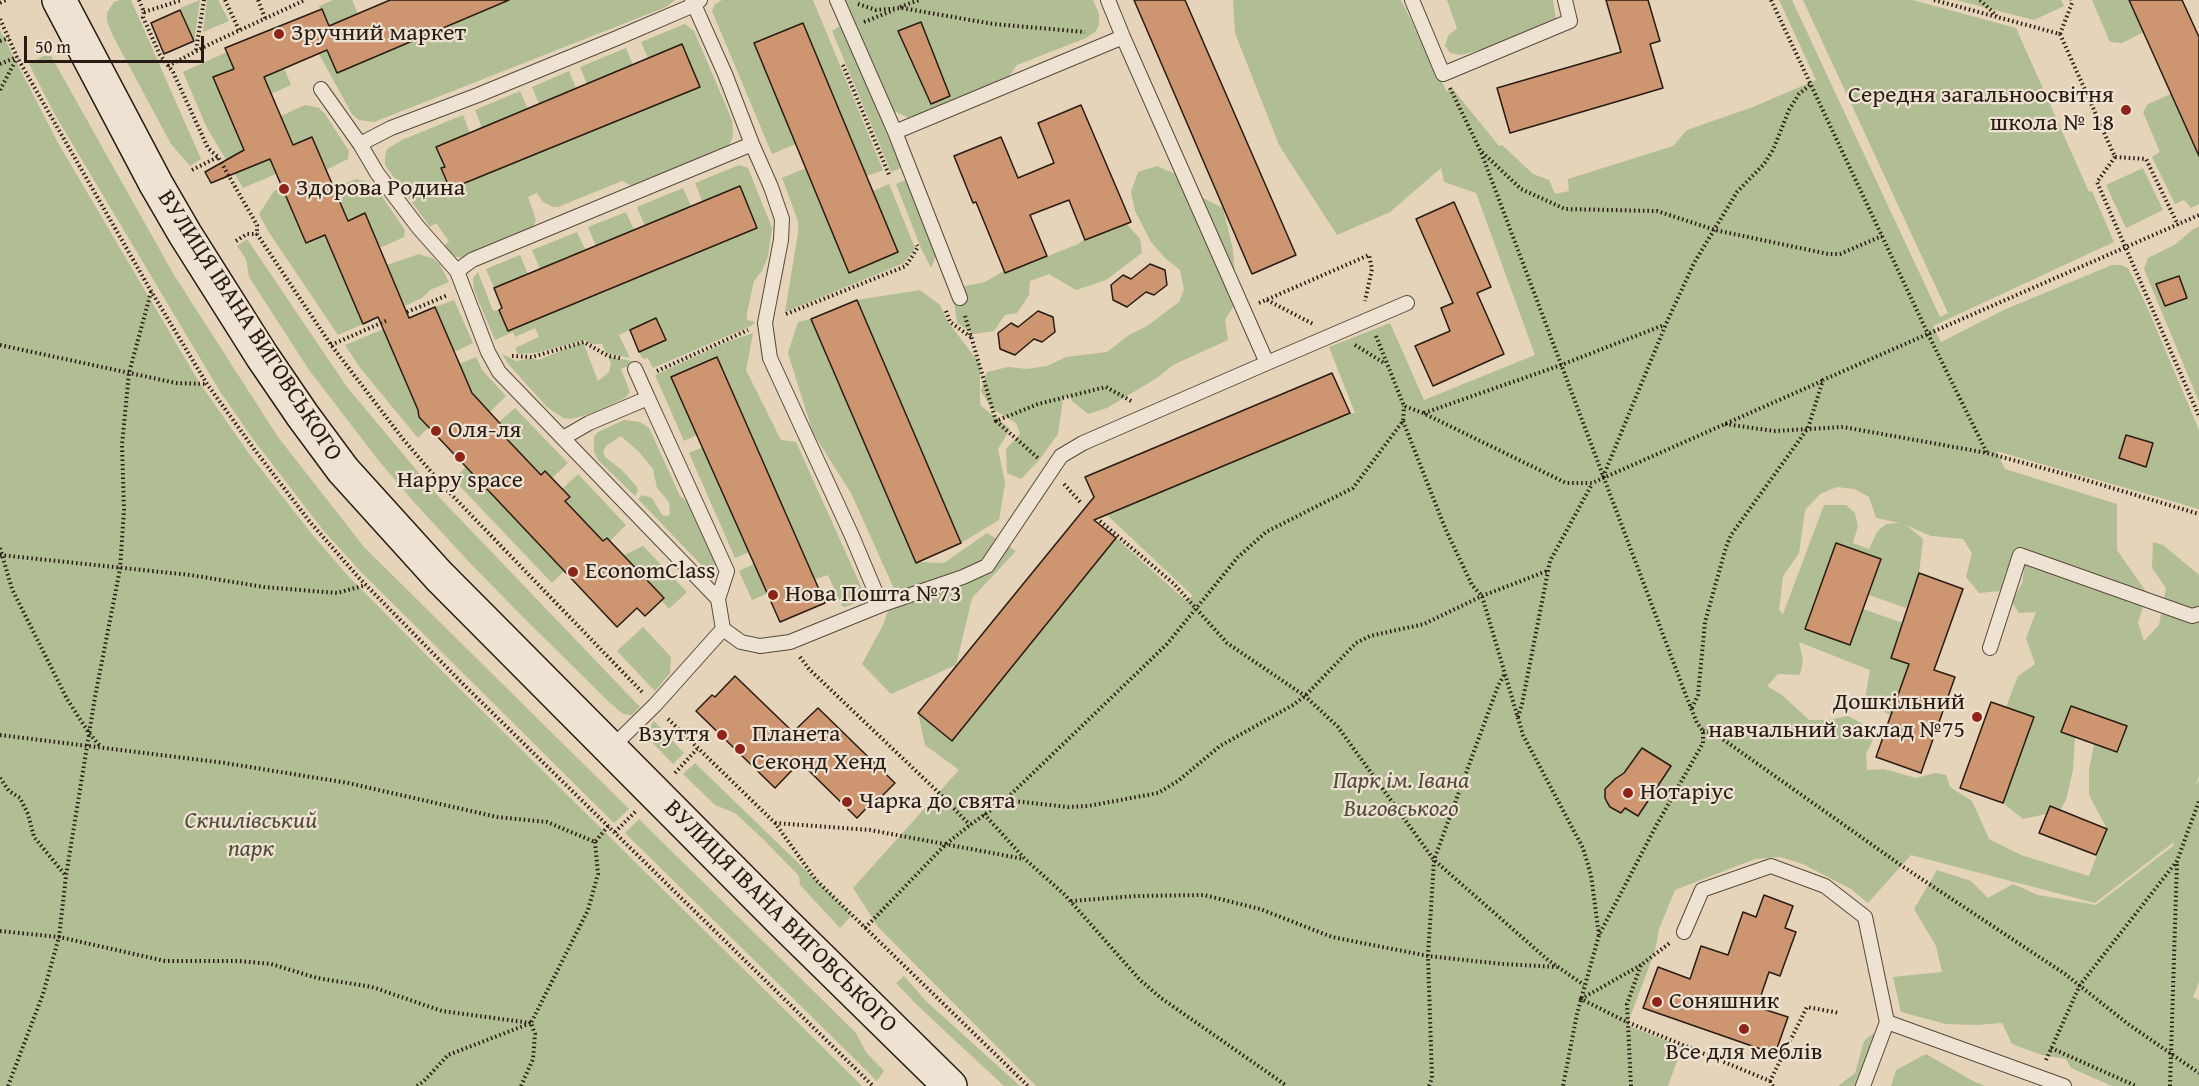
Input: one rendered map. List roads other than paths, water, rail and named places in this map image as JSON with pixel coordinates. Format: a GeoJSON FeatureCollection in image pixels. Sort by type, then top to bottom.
{"type":"FeatureCollection","features":[{"type":"Feature","properties":{"kind":"main road","name":"ВУЛИЦЯ ІВАНА ВИГОВСЬКОГО"},"geometry":{"type":"LineString","coordinates":[[67,2],[135,144],[185,234],[303,416],[343,470],[439,576],[781,920],[950,1086]]}},
{"type":"Feature","properties":{"kind":"lane"},"geometry":{"type":"LineString","coordinates":[[837,0],[895,132],[960,298]]}},
{"type":"Feature","properties":{"kind":"lane"},"geometry":{"type":"LineString","coordinates":[[1108,0],[1267,363]]}},
{"type":"Feature","properties":{"kind":"lane"},"geometry":{"type":"LineString","coordinates":[[1412,0],[1443,74],[1570,21],[1565,0]]}},
{"type":"Feature","properties":{"kind":"lane"},"geometry":{"type":"LineString","coordinates":[[360,144],[391,128],[478,95],[695,2],[782,219],[781,240],[765,323],[770,358],[852,536],[881,605]]}},
{"type":"Feature","properties":{"kind":"lane"},"geometry":{"type":"LineString","coordinates":[[895,132],[1123,37]]}},
{"type":"Feature","properties":{"kind":"lane"},"geometry":{"type":"LineString","coordinates":[[321,89],[360,144],[377,173],[418,227],[457,271],[488,352],[499,372],[718,599]]}},
{"type":"Feature","properties":{"kind":"lane"},"geometry":{"type":"LineString","coordinates":[[457,271],[472,260],[752,144]]}},
{"type":"Feature","properties":{"kind":"lane"},"geometry":{"type":"LineString","coordinates":[[637,374],[727,571],[718,599],[723,628],[741,642],[760,646],[790,642],[987,566],[1061,456],[1083,443],[1152,412],[1407,303]]}},
{"type":"Feature","properties":{"kind":"lane"},"geometry":{"type":"LineString","coordinates":[[564,438],[589,423],[648,398]]}},
{"type":"Feature","properties":{"kind":"lane"},"geometry":{"type":"LineString","coordinates":[[1990,648],[2020,555],[2193,616],[2199,614]]}},
{"type":"Feature","properties":{"kind":"lane"},"geometry":{"type":"LineString","coordinates":[[611,748],[655,705],[723,628]]}},
{"type":"Feature","properties":{"kind":"lane"},"geometry":{"type":"LineString","coordinates":[[1684,932],[1702,890],[1771,866],[1825,886],[1865,917],[1887,1022],[1863,1086]]}},
{"type":"Feature","properties":{"kind":"lane"},"geometry":{"type":"LineString","coordinates":[[1887,1022],[2064,1086]]}},
{"type":"Feature","properties":{"kind":"place","name":"Зручний маркет"},"geometry":{"type":"Point","coordinates":[279,34]}},
{"type":"Feature","properties":{"kind":"place","name":"Середня загальноосвітня школа № 18"},"geometry":{"type":"Point","coordinates":[2126,110]}},
{"type":"Feature","properties":{"kind":"place","name":"Здорова Родина"},"geometry":{"type":"Point","coordinates":[284,189]}},
{"type":"Feature","properties":{"kind":"place","name":"Оля-ля"},"geometry":{"type":"Point","coordinates":[436,431]}},
{"type":"Feature","properties":{"kind":"place","name":"Happy space"},"geometry":{"type":"Point","coordinates":[460,457]}},
{"type":"Feature","properties":{"kind":"place","name":"EconomClass"},"geometry":{"type":"Point","coordinates":[573,572]}},
{"type":"Feature","properties":{"kind":"place","name":"Нова Пошта №73"},"geometry":{"type":"Point","coordinates":[773,595]}},
{"type":"Feature","properties":{"kind":"place","name":"Дошкільний навчальний заклад №75"},"geometry":{"type":"Point","coordinates":[1977,717]}},
{"type":"Feature","properties":{"kind":"place","name":"Взуття"},"geometry":{"type":"Point","coordinates":[722,735]}},
{"type":"Feature","properties":{"kind":"place","name":"Планета Секонд Хенд"},"geometry":{"type":"Point","coordinates":[740,749]}},
{"type":"Feature","properties":{"kind":"place","name":"Нотаріус"},"geometry":{"type":"Point","coordinates":[1628,793]}},
{"type":"Feature","properties":{"kind":"place","name":"Чарка до свята"},"geometry":{"type":"Point","coordinates":[847,802]}},
{"type":"Feature","properties":{"kind":"place","name":"Соняшник"},"geometry":{"type":"Point","coordinates":[1657,1002]}},
{"type":"Feature","properties":{"kind":"place","name":"Все для меблів"},"geometry":{"type":"Point","coordinates":[1744,1029]}},
{"type":"Feature","properties":{"kind":"park label","name":"Парк ім. Івана Виговського"},"geometry":{"type":"Point","coordinates":[1401,796]}},
{"type":"Feature","properties":{"kind":"park label","name":"Скнилівський парк"},"geometry":{"type":"Point","coordinates":[251,836]}}]}
